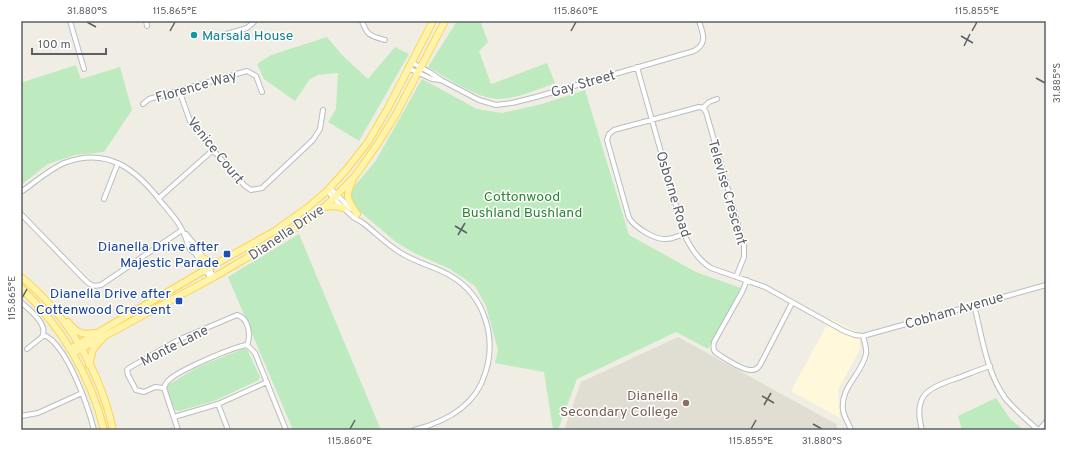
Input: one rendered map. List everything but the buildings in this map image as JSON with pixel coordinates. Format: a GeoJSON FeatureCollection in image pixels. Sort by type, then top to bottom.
{"type":"FeatureCollection","features":[{"type":"Feature","properties":{"kind":"main road","name":"Dianella Drive"},"geometry":{"type":"LineString","coordinates":[[102,334],[215,264],[275,231],[307,208],[329,189],[368,142],[388,108],[433,21]]}},
{"type":"Feature","properties":{"kind":"main road","name":"Dianella Drive"},"geometry":{"type":"LineString","coordinates":[[72,351],[102,334],[212,278],[281,238],[324,207],[355,176],[377,145],[420,70],[445,21]]}},
{"type":"Feature","properties":{"kind":"main road"},"geometry":{"type":"LineString","coordinates":[[355,176],[349,187],[347,197],[357,214]]}},
{"type":"Feature","properties":{"kind":"main road"},"geometry":{"type":"LineString","coordinates":[[324,207],[334,206],[344,208]]}},
{"type":"Feature","properties":{"kind":"main road"},"geometry":{"type":"LineString","coordinates":[[202,257],[215,264]]}},
{"type":"Feature","properties":{"kind":"main road"},"geometry":{"type":"LineString","coordinates":[[21,277],[51,301],[76,332],[102,334]]}},
{"type":"Feature","properties":{"kind":"main road"},"geometry":{"type":"LineString","coordinates":[[21,288],[57,328],[72,351],[91,389],[104,430]]}},
{"type":"Feature","properties":{"kind":"main road"},"geometry":{"type":"LineString","coordinates":[[42,295],[57,313],[90,365],[103,393],[113,430]]}},
{"type":"Feature","properties":{"kind":"main road"},"geometry":{"type":"LineString","coordinates":[[90,365],[93,349],[102,334]]}},
{"type":"Feature","properties":{"kind":"street"},"geometry":{"type":"LineString","coordinates":[[70,21],[84,70]]}},
{"type":"Feature","properties":{"kind":"street"},"geometry":{"type":"LineString","coordinates":[[146,21],[147,26]]}},
{"type":"Feature","properties":{"kind":"street"},"geometry":{"type":"LineString","coordinates":[[220,36],[247,28],[254,21]]}},
{"type":"Feature","properties":{"kind":"street"},"geometry":{"type":"LineString","coordinates":[[362,21],[364,28],[370,36],[385,40]]}},
{"type":"Feature","properties":{"kind":"street","name":"Gay Street"},"geometry":{"type":"LineString","coordinates":[[410,65],[431,73],[479,100],[496,105],[512,103],[694,51],[703,43],[704,38],[699,21]]}},
{"type":"Feature","properties":{"kind":"street","name":"Osborne Road"},"geometry":{"type":"LineString","coordinates":[[637,67],[684,234],[694,252],[705,264],[765,287],[844,331],[855,336],[863,336]]}},
{"type":"Feature","properties":{"kind":"street","name":"Florence Way"},"geometry":{"type":"LineString","coordinates":[[143,104],[149,99],[247,71],[256,76],[262,92]]}},
{"type":"Feature","properties":{"kind":"street","name":"Venice Court"},"geometry":{"type":"LineString","coordinates":[[179,90],[190,122],[245,186],[252,190],[262,188],[313,140],[320,129],[323,110]]}},
{"type":"Feature","properties":{"kind":"street"},"geometry":{"type":"LineString","coordinates":[[684,234],[672,238],[661,239],[636,226],[632,222],[607,140],[609,134],[614,130],[696,107],[703,108],[709,102],[717,99]]}},
{"type":"Feature","properties":{"kind":"street","name":"Televise Crescent"},"geometry":{"type":"LineString","coordinates":[[703,108],[706,112],[744,246],[744,257],[736,277]]}},
{"type":"Feature","properties":{"kind":"street"},"geometry":{"type":"LineString","coordinates":[[158,198],[213,150]]}},
{"type":"Feature","properties":{"kind":"street"},"geometry":{"type":"LineString","coordinates":[[21,192],[64,163],[90,158],[118,163],[138,175],[158,198],[183,232],[194,243],[212,278]]}},
{"type":"Feature","properties":{"kind":"street"},"geometry":{"type":"LineString","coordinates":[[104,199],[118,163]]}},
{"type":"Feature","properties":{"kind":"street"},"geometry":{"type":"LineString","coordinates":[[329,189],[354,218],[363,223],[403,255],[440,270],[462,283],[478,300],[482,311],[490,338],[489,364],[484,379],[476,392],[462,408],[447,419],[414,430]]}},
{"type":"Feature","properties":{"kind":"street"},"geometry":{"type":"LineString","coordinates":[[335,196],[357,214],[363,223]]}},
{"type":"Feature","properties":{"kind":"street"},"geometry":{"type":"LineString","coordinates":[[21,214],[90,285],[95,286],[101,285],[183,232]]}},
{"type":"Feature","properties":{"kind":"street"},"geometry":{"type":"LineString","coordinates":[[183,232],[189,247],[207,269]]}},
{"type":"Feature","properties":{"kind":"street"},"geometry":{"type":"LineString","coordinates":[[747,280],[742,292],[714,342],[713,348],[718,354],[744,368],[750,371],[760,366],[792,303]]}},
{"type":"Feature","properties":{"kind":"street","name":"Cobham Avenue"},"geometry":{"type":"LineString","coordinates":[[863,336],[1046,285]]}},
{"type":"Feature","properties":{"kind":"street"},"geometry":{"type":"LineString","coordinates":[[21,302],[44,328],[44,335],[27,350]]}},
{"type":"Feature","properties":{"kind":"street"},"geometry":{"type":"LineString","coordinates":[[974,305],[990,366],[1006,399],[1017,411],[1039,430],[1046,422]]}},
{"type":"Feature","properties":{"kind":"street","name":"Monte Lane"},"geometry":{"type":"LineString","coordinates":[[164,388],[155,387],[141,392],[134,387],[128,376],[127,370],[178,340],[237,315],[243,318],[250,336],[247,345]]}},
{"type":"Feature","properties":{"kind":"street"},"geometry":{"type":"LineString","coordinates":[[44,335],[55,343],[72,370],[87,405],[94,430]]}},
{"type":"Feature","properties":{"kind":"street"},"geometry":{"type":"LineString","coordinates":[[851,430],[843,411],[843,402],[845,392],[866,354],[863,336]]}},
{"type":"Feature","properties":{"kind":"street"},"geometry":{"type":"LineString","coordinates":[[178,430],[164,388],[166,384],[172,378],[199,363],[238,347],[247,345],[255,353],[286,430]]}},
{"type":"Feature","properties":{"kind":"street"},"geometry":{"type":"LineString","coordinates":[[922,430],[920,412],[922,399],[925,394],[938,384],[990,366]]}},
{"type":"Feature","properties":{"kind":"street"},"geometry":{"type":"LineString","coordinates":[[174,417],[218,404],[267,382]]}},
{"type":"Feature","properties":{"kind":"street"},"geometry":{"type":"LineString","coordinates":[[21,416],[38,413],[82,393]]}},
{"type":"Feature","properties":{"kind":"street"},"geometry":{"type":"LineString","coordinates":[[218,404],[228,430]]}},
{"type":"Feature","properties":{"kind":"shaded area"},"geometry":{"type":"Polygon","coordinates":[[[830,319],[859,333],[860,349],[838,390],[840,418],[791,391],[830,319]]]}},
{"type":"Feature","properties":{"kind":"shaded area","name":"Dianella Secondary College"},"geometry":{"type":"Polygon","coordinates":[[[678,337],[836,424],[838,430],[564,430],[581,382],[678,337]]]}},
{"type":"Feature","properties":{"kind":"green space"},"geometry":{"type":"Polygon","coordinates":[[[457,21],[485,21],[481,23],[488,42],[479,51],[491,84],[547,63],[555,83],[520,96],[505,99],[489,98],[453,82],[428,67],[457,21]]]}},
{"type":"Feature","properties":{"kind":"green space"},"geometry":{"type":"Polygon","coordinates":[[[327,37],[342,55],[368,79],[395,47],[409,54],[359,141],[328,122],[336,109],[338,73],[318,75],[310,79],[295,101],[264,79],[257,64],[271,55],[327,37]]]}},
{"type":"Feature","properties":{"kind":"green space"},"geometry":{"type":"Polygon","coordinates":[[[76,65],[81,79],[120,67],[132,110],[104,152],[75,155],[48,164],[21,185],[21,81],[23,82],[76,65]]]}},
{"type":"Feature","properties":{"kind":"green space","name":"Cottonwood Bushland Bushland"},"geometry":{"type":"Polygon","coordinates":[[[422,79],[477,109],[502,113],[542,104],[585,90],[629,235],[696,272],[741,288],[708,349],[676,332],[577,379],[558,430],[553,430],[544,372],[495,363],[498,350],[486,306],[475,286],[450,269],[414,253],[396,242],[344,198],[375,162],[422,79]]]}},
{"type":"Feature","properties":{"kind":"green space"},"geometry":{"type":"Polygon","coordinates":[[[299,234],[381,430],[293,430],[228,277],[299,234]]]}},
{"type":"Feature","properties":{"kind":"green space"},"geometry":{"type":"Polygon","coordinates":[[[242,349],[247,349],[260,377],[259,380],[214,401],[179,411],[175,410],[166,389],[168,385],[196,368],[242,349]]]}},
{"type":"Feature","properties":{"kind":"green space"},"geometry":{"type":"Polygon","coordinates":[[[996,398],[1011,420],[1024,430],[962,430],[958,416],[996,398]]]}},
{"type":"Feature","properties":{"kind":"place","name":"Marsala House"},"geometry":{"type":"Point","coordinates":[194,35]}},
{"type":"Feature","properties":{"kind":"place","name":"Dianella Drive after Majestic Parade"},"geometry":{"type":"Point","coordinates":[227,254]}},
{"type":"Feature","properties":{"kind":"place","name":"Dianella Drive after Cottenwood Crescent"},"geometry":{"type":"Point","coordinates":[179,301]}},
{"type":"Feature","properties":{"kind":"place","name":"Dianella Secondary College"},"geometry":{"type":"Point","coordinates":[686,403]}}]}
